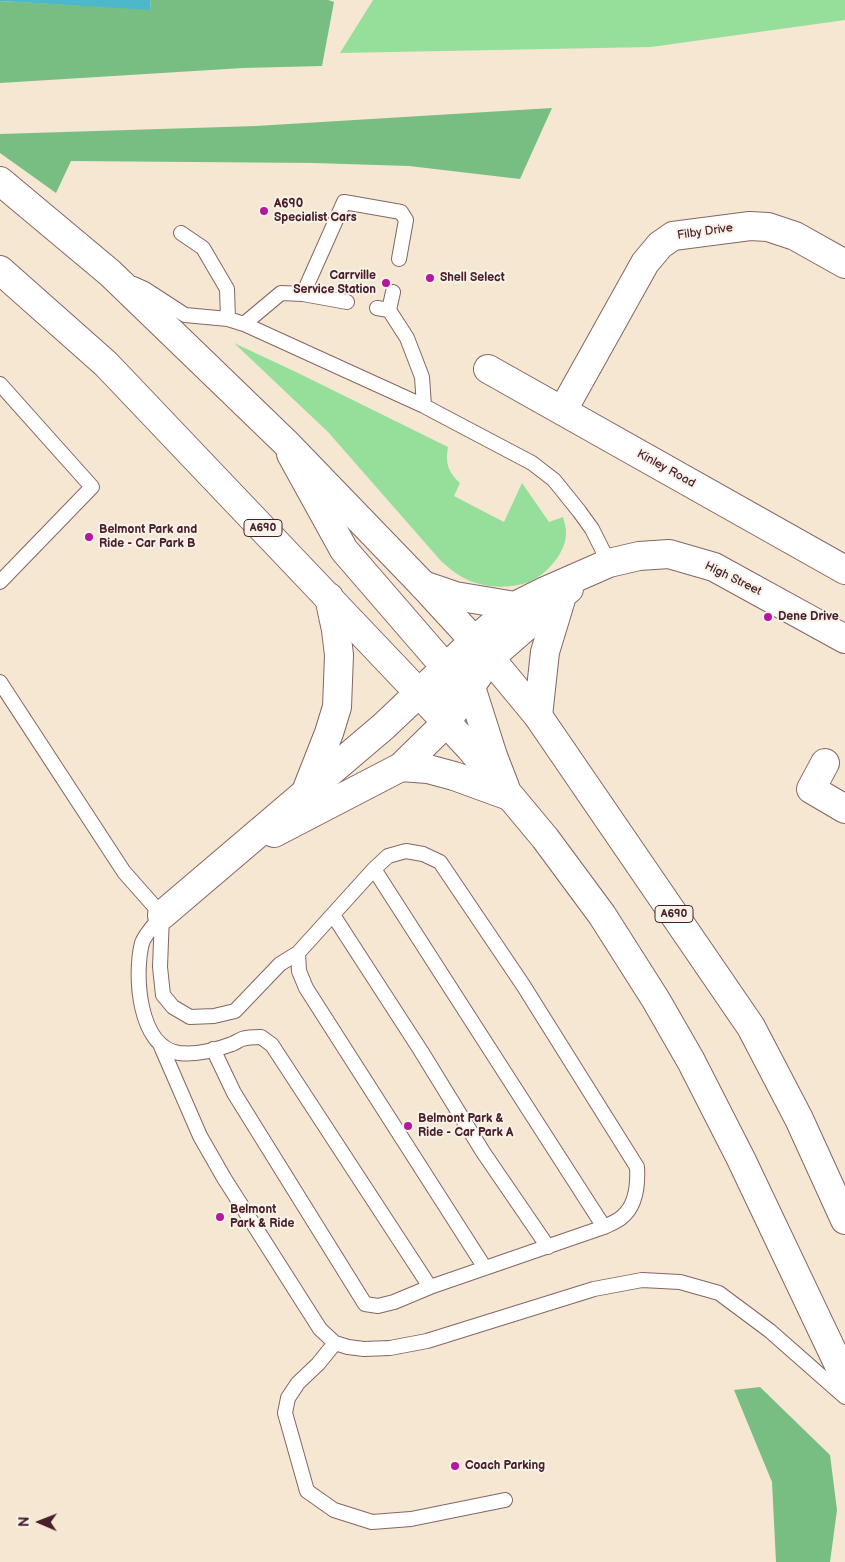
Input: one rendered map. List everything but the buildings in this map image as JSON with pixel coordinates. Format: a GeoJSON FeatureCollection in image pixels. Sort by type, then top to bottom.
{"type":"FeatureCollection","features":[{"type":"Feature","properties":{"kind":"main road","name":"A690"},"geometry":{"type":"LineString","coordinates":[[0,180],[110,273],[285,442],[424,585],[482,649],[538,716],[751,1027],[799,1119],[845,1220]]}},
{"type":"Feature","properties":{"kind":"main road","name":"Filby Drive"},"geometry":{"type":"LineString","coordinates":[[563,410],[645,263],[660,244],[673,236],[750,226],[768,227],[795,236],[845,264]]}},
{"type":"Feature","properties":{"kind":"main road","name":"A690"},"geometry":{"type":"LineString","coordinates":[[0,270],[106,364],[470,748],[545,838],[602,915],[656,1000],[691,1062],[737,1152],[845,1378]]}},
{"type":"Feature","properties":{"kind":"main road","name":"Kinley Road"},"geometry":{"type":"LineString","coordinates":[[488,369],[845,570]]}},
{"type":"Feature","properties":{"kind":"main road"},"geometry":{"type":"LineString","coordinates":[[285,442],[344,550],[446,668],[449,692],[446,723]]}},
{"type":"Feature","properties":{"kind":"main road","name":"High Street"},"geometry":{"type":"LineString","coordinates":[[482,649],[515,606],[597,569],[639,556],[669,554],[714,567],[845,639]]}},
{"type":"Feature","properties":{"kind":"main road"},"geometry":{"type":"LineString","coordinates":[[162,915],[384,726],[446,668],[482,649],[562,596],[597,569]]}},
{"type":"Feature","properties":{"kind":"main road"},"geometry":{"type":"LineString","coordinates":[[424,585],[455,596],[515,606]]}},
{"type":"Feature","properties":{"kind":"main road"},"geometry":{"type":"LineString","coordinates":[[538,716],[545,652],[562,596]]}},
{"type":"Feature","properties":{"kind":"main road"},"geometry":{"type":"LineString","coordinates":[[305,793],[329,733],[337,707],[339,655],[336,630],[328,597]]}},
{"type":"Feature","properties":{"kind":"main road"},"geometry":{"type":"LineString","coordinates":[[243,846],[291,825],[401,767],[446,723],[471,687],[482,649]]}},
{"type":"Feature","properties":{"kind":"main road"},"geometry":{"type":"LineString","coordinates":[[471,687],[493,756],[509,796]]}},
{"type":"Feature","properties":{"kind":"main road"},"geometry":{"type":"LineString","coordinates":[[825,763],[811,789],[845,809]]}},
{"type":"Feature","properties":{"kind":"main road"},"geometry":{"type":"LineString","coordinates":[[401,767],[428,769],[454,776],[509,796]]}},
{"type":"Feature","properties":{"kind":"lane"},"geometry":{"type":"LineString","coordinates":[[303,294],[344,202],[401,212],[406,220],[399,259]]}},
{"type":"Feature","properties":{"kind":"lane"},"geometry":{"type":"LineString","coordinates":[[181,233],[202,248],[228,290],[228,319]]}},
{"type":"Feature","properties":{"kind":"lane"},"geometry":{"type":"LineString","coordinates":[[110,273],[145,289],[185,315],[228,319],[244,324],[424,406],[532,464],[554,480],[592,529],[597,569]]}},
{"type":"Feature","properties":{"kind":"lane"},"geometry":{"type":"LineString","coordinates":[[392,292],[383,309],[407,338],[422,377],[424,406]]}},
{"type":"Feature","properties":{"kind":"lane"},"geometry":{"type":"LineString","coordinates":[[244,324],[281,293],[303,294],[347,302]]}},
{"type":"Feature","properties":{"kind":"lane"},"geometry":{"type":"LineString","coordinates":[[0,384],[92,487],[0,582]]}},
{"type":"Feature","properties":{"kind":"lane"},"geometry":{"type":"LineString","coordinates":[[0,682],[124,872],[162,915],[160,967],[163,995],[173,1008],[190,1017],[214,1016],[235,1011],[280,964],[298,953],[388,856],[406,851],[423,854],[440,862],[523,986],[637,1168],[638,1185],[632,1203],[623,1217],[604,1227],[430,1287],[394,1302],[378,1306],[365,1304],[234,1093],[213,1049]]}},
{"type":"Feature","properties":{"kind":"lane"},"geometry":{"type":"LineString","coordinates":[[374,869],[604,1227]]}},
{"type":"Feature","properties":{"kind":"lane"},"geometry":{"type":"LineString","coordinates":[[162,915],[143,941],[139,970],[140,998],[145,1019],[160,1044],[200,1136],[224,1178],[320,1329],[335,1343],[364,1349],[390,1348],[427,1341],[594,1290],[642,1280],[680,1282],[719,1293],[770,1331],[845,1397]]}},
{"type":"Feature","properties":{"kind":"lane"},"geometry":{"type":"LineString","coordinates":[[332,915],[484,1152],[548,1247]]}},
{"type":"Feature","properties":{"kind":"lane"},"geometry":{"type":"LineString","coordinates":[[298,953],[298,971],[306,988],[485,1268]]}},
{"type":"Feature","properties":{"kind":"lane"},"geometry":{"type":"LineString","coordinates":[[160,1044],[177,1053],[194,1054],[231,1045],[244,1039],[261,1037],[272,1045],[430,1287]]}},
{"type":"Feature","properties":{"kind":"lane"},"geometry":{"type":"LineString","coordinates":[[335,1343],[318,1364],[298,1383],[288,1398],[286,1406],[285,1413],[307,1491],[334,1510],[372,1522],[412,1520],[505,1500]]}},
{"type":"Feature","properties":{"kind":"green space"},"geometry":{"type":"Polygon","coordinates":[[[150,0],[328,0],[334,2],[322,66],[243,68],[0,83],[0,1],[151,9],[150,0]]]}},
{"type":"Feature","properties":{"kind":"green space"},"geometry":{"type":"Polygon","coordinates":[[[373,0],[845,0],[845,20],[651,47],[340,53],[373,0]]]}},
{"type":"Feature","properties":{"kind":"green space"},"geometry":{"type":"Polygon","coordinates":[[[552,108],[520,179],[409,166],[314,163],[71,161],[56,193],[0,153],[0,134],[256,126],[552,108]]]}},
{"type":"Feature","properties":{"kind":"green space"},"geometry":{"type":"Polygon","coordinates":[[[234,343],[448,447],[448,467],[460,483],[454,496],[504,522],[522,483],[549,522],[563,517],[566,530],[565,540],[555,562],[543,574],[529,582],[512,586],[484,585],[472,582],[456,573],[441,561],[328,432],[234,343]]]}},
{"type":"Feature","properties":{"kind":"green space"},"geometry":{"type":"Polygon","coordinates":[[[760,1387],[830,1455],[837,1510],[830,1562],[776,1562],[772,1482],[734,1390],[760,1387]]]}},
{"type":"Feature","properties":{"kind":"water"},"geometry":{"type":"Polygon","coordinates":[[[150,0],[151,10],[0,1],[150,0]]]}},
{"type":"Feature","properties":{"kind":"place","name":"A690 Specialist Cars"},"geometry":{"type":"Point","coordinates":[264,211]}},
{"type":"Feature","properties":{"kind":"place","name":"Shell Select"},"geometry":{"type":"Point","coordinates":[430,278]}},
{"type":"Feature","properties":{"kind":"place","name":"Carrville Service Station"},"geometry":{"type":"Point","coordinates":[386,283]}},
{"type":"Feature","properties":{"kind":"place","name":"Belmont Park and Ride - Car Park B"},"geometry":{"type":"Point","coordinates":[89,537]}},
{"type":"Feature","properties":{"kind":"place","name":"Dene Drive"},"geometry":{"type":"Point","coordinates":[768,617]}},
{"type":"Feature","properties":{"kind":"place","name":"Belmont Park & Ride - Car Park A"},"geometry":{"type":"Point","coordinates":[408,1126]}},
{"type":"Feature","properties":{"kind":"place","name":"Belmont Park & Ride"},"geometry":{"type":"Point","coordinates":[220,1217]}},
{"type":"Feature","properties":{"kind":"place","name":"Coach Parking"},"geometry":{"type":"Point","coordinates":[455,1466]}}]}
